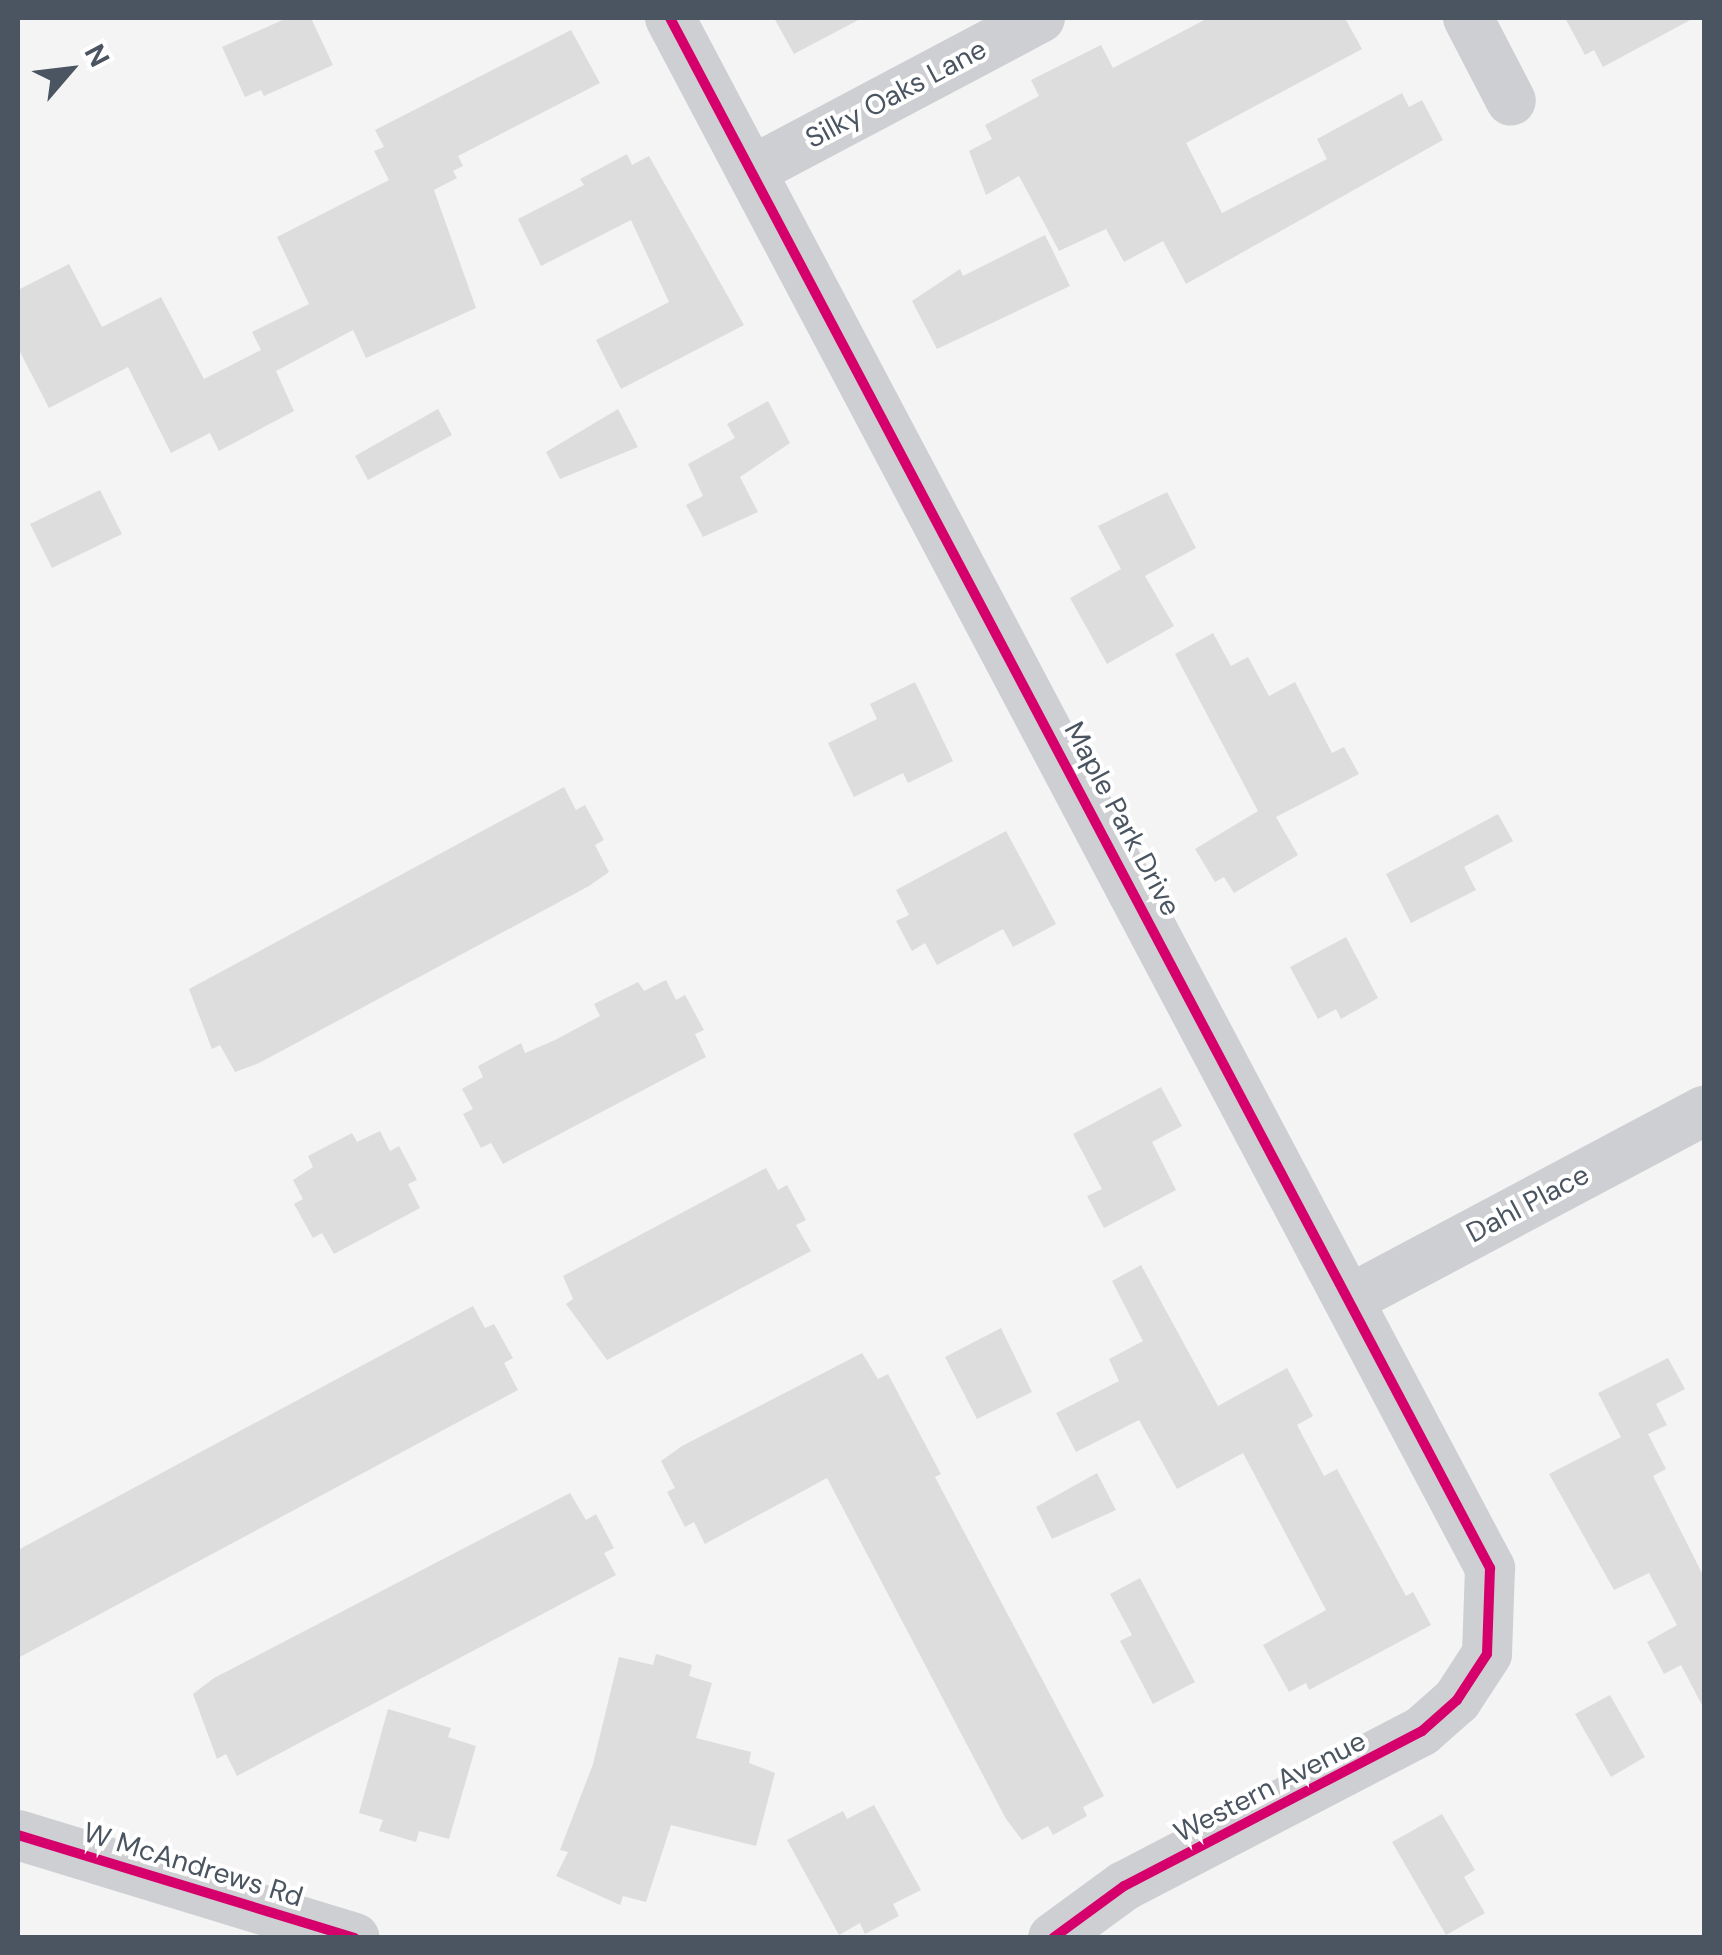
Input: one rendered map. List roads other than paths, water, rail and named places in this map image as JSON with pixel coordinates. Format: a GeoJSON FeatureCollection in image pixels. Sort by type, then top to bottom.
{"type":"FeatureCollection","features":[{"type":"Feature","properties":{"kind":"street","name":"Maple Park Drive"},"geometry":{"type":"LineString","coordinates":[[670,18],[1478,1535],[1493,1594],[1487,1654]]}},
{"type":"Feature","properties":{"kind":"street","name":"Silky Oaks Lane"},"geometry":{"type":"LineString","coordinates":[[752,171],[1040,18]]}},
{"type":"Feature","properties":{"kind":"street"},"geometry":{"type":"LineString","coordinates":[[1468,18],[1512,101]]}},
{"type":"Feature","properties":{"kind":"street","name":"Dahl Place"},"geometry":{"type":"LineString","coordinates":[[1352,1298],[1704,1111]]}},
{"type":"Feature","properties":{"kind":"street","name":"Western Avenue"},"geometry":{"type":"LineString","coordinates":[[1053,1938],[1124,1886],[1422,1732],[1457,1700],[1487,1654]]}},
{"type":"Feature","properties":{"kind":"street","name":"W McAndrews Rd"},"geometry":{"type":"LineString","coordinates":[[18,1836],[355,1938]]}}]}
